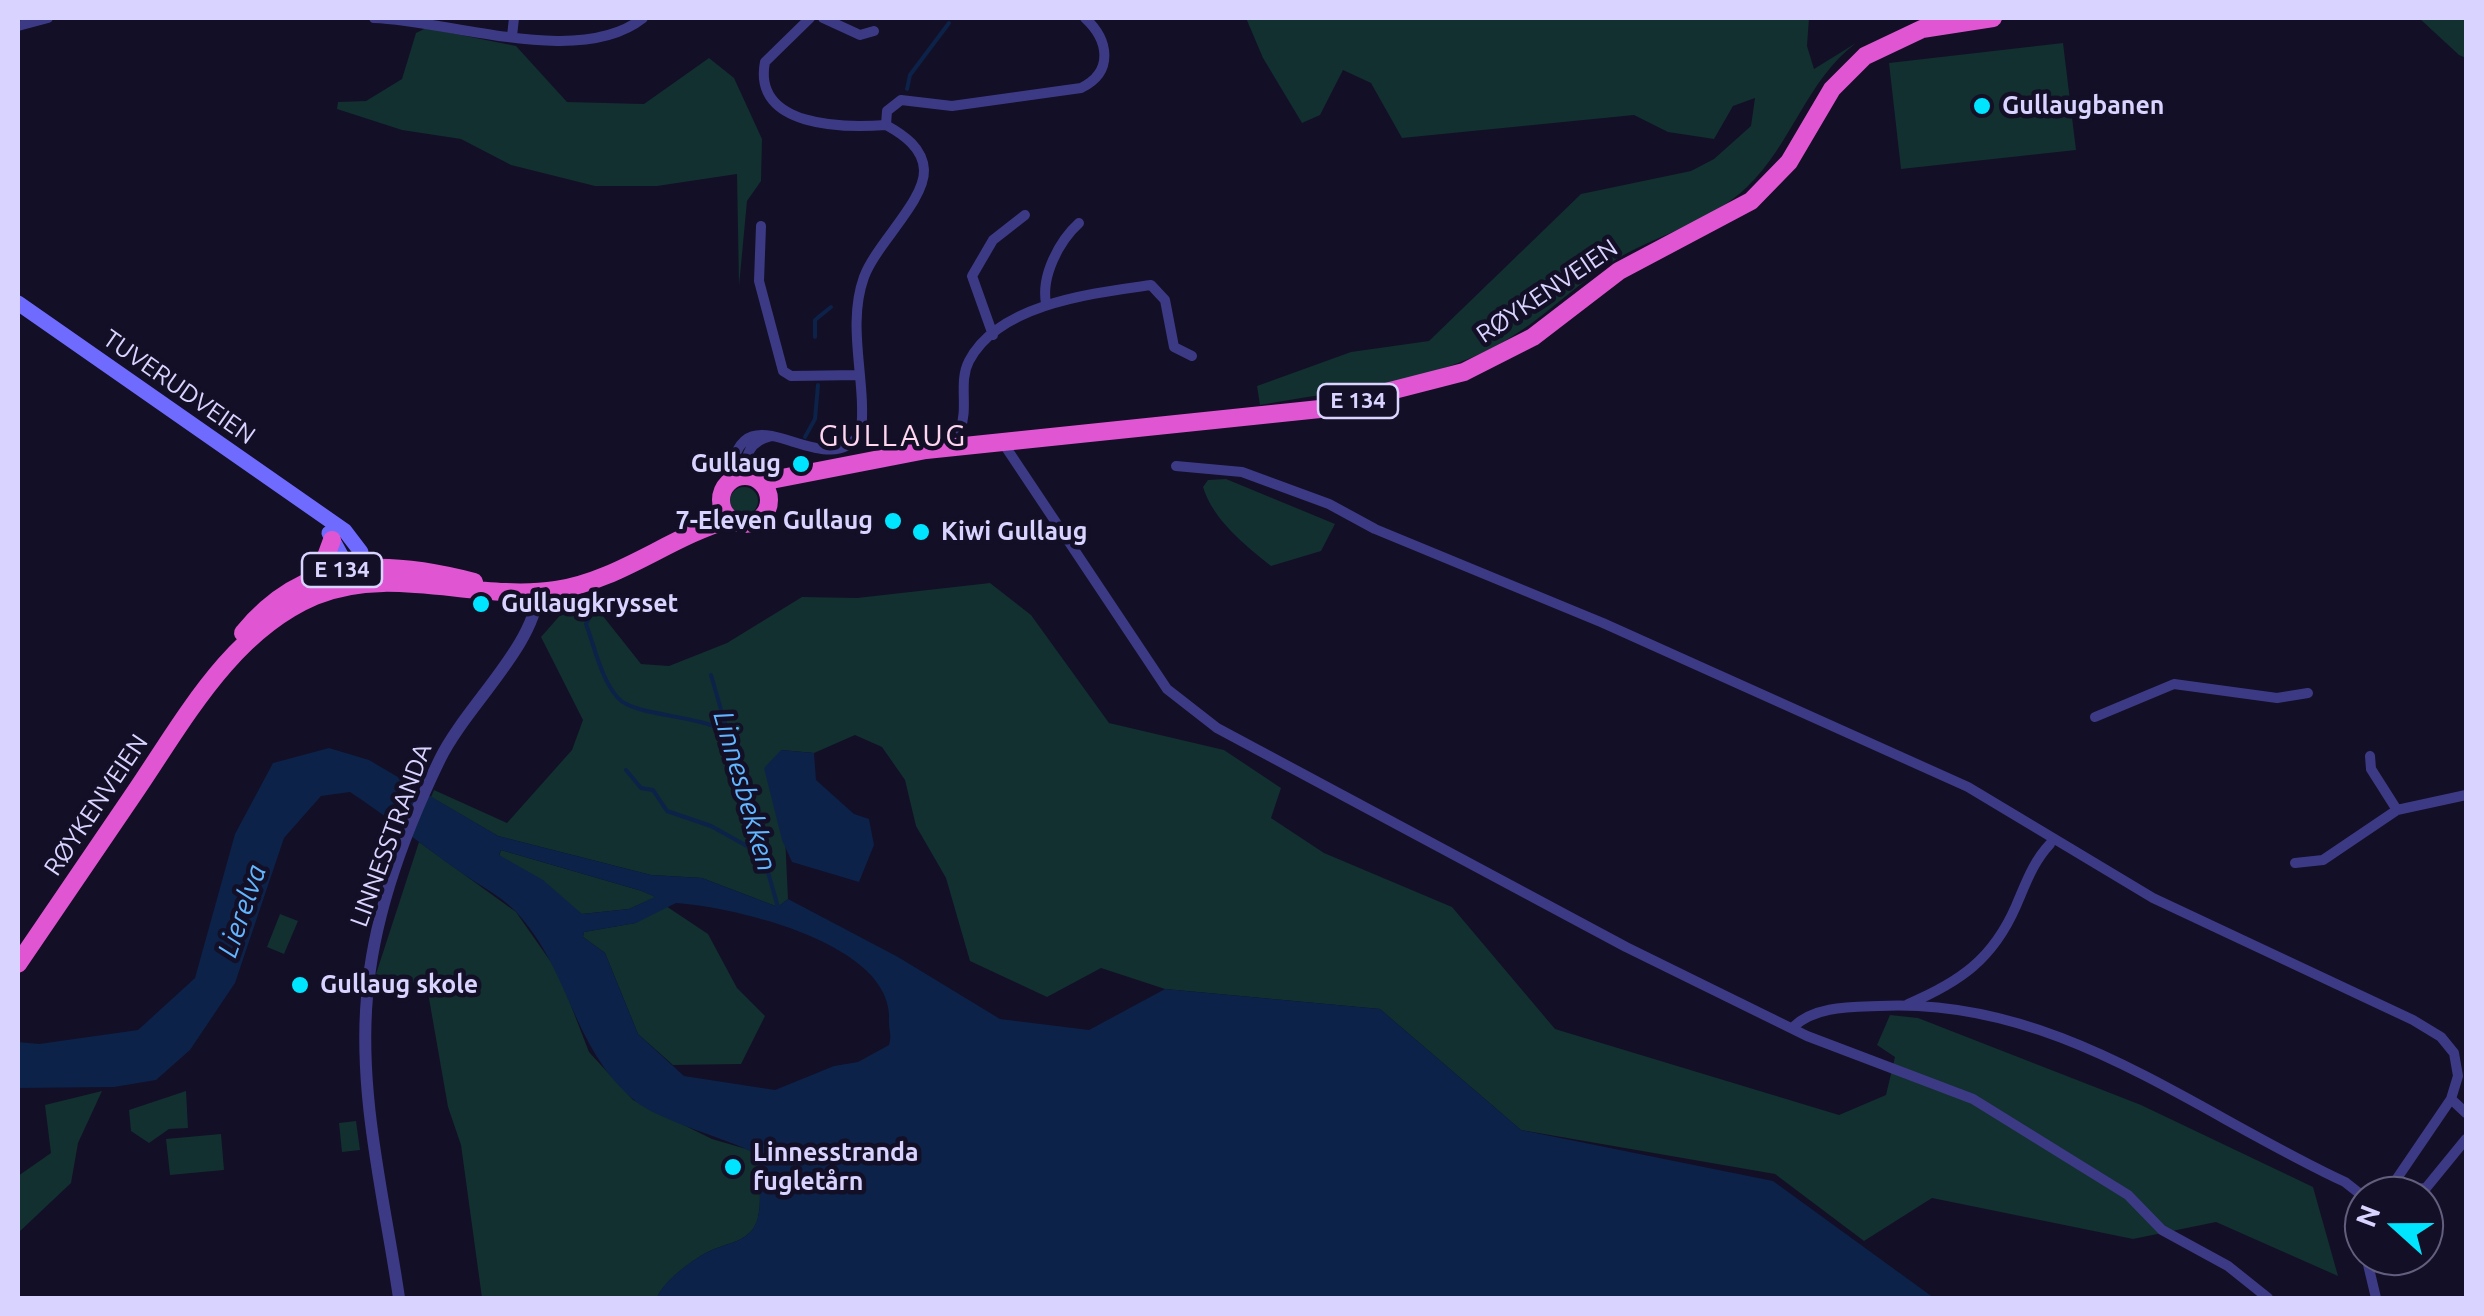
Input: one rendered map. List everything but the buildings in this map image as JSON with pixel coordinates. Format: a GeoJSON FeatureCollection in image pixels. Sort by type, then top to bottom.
{"type":"FeatureCollection","features":[{"type":"Feature","properties":{"kind":"highway","name":"RØYKENVEIEN"},"geometry":{"type":"LineString","coordinates":[[751,485],[886,455],[1320,408],[1415,387],[1486,363],[1533,337],[1620,271],[1751,201],[1789,162],[1825,99],[1850,68],[1928,22],[1992,18]]}},
{"type":"Feature","properties":{"kind":"highway","name":"E 134"},"geometry":{"type":"LineString","coordinates":[[721,501],[751,485],[756,521],[743,524],[730,519]]}},
{"type":"Feature","properties":{"kind":"highway","name":"RØYKENVEIEN"},"geometry":{"type":"LineString","coordinates":[[686,535],[721,501]]}},
{"type":"Feature","properties":{"kind":"highway"},"geometry":{"type":"LineString","coordinates":[[721,501],[730,519]]}},
{"type":"Feature","properties":{"kind":"highway","name":"RØYKENVEIEN"},"geometry":{"type":"LineString","coordinates":[[18,964],[238,639],[278,598],[318,578],[413,569],[508,591],[538,592],[609,576],[686,535],[730,519]]}},
{"type":"Feature","properties":{"kind":"highway","name":"E 134"},"geometry":{"type":"LineString","coordinates":[[318,578],[332,540]]}},
{"type":"Feature","properties":{"kind":"highway","name":"RØYKENVEIEN"},"geometry":{"type":"LineString","coordinates":[[216,676],[276,617],[356,573]]}},
{"type":"Feature","properties":{"kind":"main road","name":"TUVERUDVEIEN"},"geometry":{"type":"LineString","coordinates":[[18,303],[356,542],[356,573]]}},
{"type":"Feature","properties":{"kind":"main road","name":"TUVERUDVEIEN"},"geometry":{"type":"LineString","coordinates":[[312,510],[356,573]]}},
{"type":"Feature","properties":{"kind":"street"},"geometry":{"type":"LineString","coordinates":[[18,26],[48,18]]}},
{"type":"Feature","properties":{"kind":"street"},"geometry":{"type":"LineString","coordinates":[[374,18],[428,21],[563,44],[624,30],[643,18]]}},
{"type":"Feature","properties":{"kind":"street"},"geometry":{"type":"LineString","coordinates":[[512,36],[514,18]]}},
{"type":"Feature","properties":{"kind":"street"},"geometry":{"type":"LineString","coordinates":[[751,485],[732,460],[741,443],[758,433],[816,448],[855,440],[862,427],[857,314],[862,281],[877,248],[922,186],[920,152],[886,124],[816,124],[786,111],[769,93],[765,62],[810,18]]}},
{"type":"Feature","properties":{"kind":"street"},"geometry":{"type":"LineString","coordinates":[[823,18],[860,35],[874,31]]}},
{"type":"Feature","properties":{"kind":"street"},"geometry":{"type":"LineString","coordinates":[[886,124],[886,111],[901,100],[952,106],[1081,88],[1092,83],[1105,64],[1104,43],[1085,18]]}},
{"type":"Feature","properties":{"kind":"street"},"geometry":{"type":"LineString","coordinates":[[994,335],[972,276],[993,240],[1025,215]]}},
{"type":"Feature","properties":{"kind":"street"},"geometry":{"type":"LineString","coordinates":[[1046,304],[1044,293],[1060,243],[1079,223]]}},
{"type":"Feature","properties":{"kind":"street"},"geometry":{"type":"LineString","coordinates":[[761,226],[759,281],[783,370],[792,376],[859,375]]}},
{"type":"Feature","properties":{"kind":"street"},"geometry":{"type":"LineString","coordinates":[[960,430],[965,371],[976,351],[994,335],[1046,304],[1151,285],[1166,300],[1174,347],[1192,356]]}},
{"type":"Feature","properties":{"kind":"street"},"geometry":{"type":"LineString","coordinates":[[751,485],[751,446],[771,436]]}},
{"type":"Feature","properties":{"kind":"street"},"geometry":{"type":"LineString","coordinates":[[1003,443],[1168,689],[1203,719],[1303,778],[1626,947],[1792,1027],[1939,1084],[2004,1116],[2133,1199],[2162,1230],[2228,1266],[2268,1298]]}},
{"type":"Feature","properties":{"kind":"street"},"geometry":{"type":"LineString","coordinates":[[1176,466],[1242,472],[1329,504],[1375,528],[1603,623],[1968,787],[2153,898],[2273,950],[2432,1031],[2454,1053],[2458,1076],[2451,1100],[2401,1176]]}},
{"type":"Feature","properties":{"kind":"street","name":"LINNESSTRANDA"},"geometry":{"type":"LineString","coordinates":[[399,1298],[368,1079],[366,1002],[378,928],[427,790],[463,718],[530,630],[538,592]]}},
{"type":"Feature","properties":{"kind":"street"},"geometry":{"type":"LineString","coordinates":[[2095,717],[2174,684],[2277,698],[2308,693]]}},
{"type":"Feature","properties":{"kind":"street"},"geometry":{"type":"LineString","coordinates":[[2370,756],[2371,769],[2397,810]]}},
{"type":"Feature","properties":{"kind":"street"},"geometry":{"type":"LineString","coordinates":[[2295,863],[2323,860],[2397,810],[2466,795]]}},
{"type":"Feature","properties":{"kind":"street"},"geometry":{"type":"LineString","coordinates":[[1907,1004],[1954,984],[1984,959],[2002,934],[2036,861],[2050,844]]}},
{"type":"Feature","properties":{"kind":"street"},"geometry":{"type":"LineString","coordinates":[[1792,1027],[1804,1016],[1823,1011],[1907,1004],[1981,1012],[2083,1044],[2344,1181]]}},
{"type":"Feature","properties":{"kind":"street"},"geometry":{"type":"LineString","coordinates":[[2451,1100],[2466,1113]]}},
{"type":"Feature","properties":{"kind":"street"},"geometry":{"type":"LineString","coordinates":[[2436,1176],[2466,1138]]}},
{"type":"Feature","properties":{"kind":"green space"},"geometry":{"type":"Polygon","coordinates":[[[1246,18],[1809,18],[1807,46],[1814,69],[1856,43],[1824,75],[1763,170],[1733,199],[1703,218],[1620,257],[1496,346],[1411,378],[1260,405],[1257,386],[1351,352],[1429,341],[1581,194],[1691,171],[1714,159],[1751,126],[1755,98],[1733,106],[1714,139],[1668,132],[1634,115],[1402,138],[1371,83],[1343,70],[1320,115],[1302,123],[1263,58],[1246,18]]]}},
{"type":"Feature","properties":{"kind":"green space"},"geometry":{"type":"Polygon","coordinates":[[[2419,18],[2466,18],[2466,58],[2459,55],[2419,18]]]}},
{"type":"Feature","properties":{"kind":"green space"},"geometry":{"type":"Polygon","coordinates":[[[426,28],[516,46],[567,102],[644,104],[709,58],[734,78],[762,139],[761,181],[747,201],[739,286],[737,174],[657,186],[595,186],[511,165],[461,139],[402,130],[337,109],[338,102],[366,101],[402,79],[416,33],[426,28]]]}},
{"type":"Feature","properties":{"kind":"green space","name":"Gullaugbanen"},"geometry":{"type":"Polygon","coordinates":[[[2063,43],[2076,150],[1901,169],[1889,63],[2063,43]]]}},
{"type":"Feature","properties":{"kind":"green space"},"geometry":{"type":"Polygon","coordinates":[[[1226,479],[1335,524],[1321,551],[1271,566],[1231,531],[1208,499],[1203,487],[1208,480],[1226,479]]]}},
{"type":"Feature","properties":{"kind":"green space"},"geometry":{"type":"Polygon","coordinates":[[[744,487],[754,491],[758,501],[754,511],[744,515],[734,511],[730,501],[734,491],[744,487]]]}},
{"type":"Feature","properties":{"kind":"green space"},"geometry":{"type":"Polygon","coordinates":[[[990,583],[1031,615],[1109,723],[1224,750],[1281,788],[1271,818],[1324,853],[1452,907],[1555,1029],[1839,1115],[1886,1095],[1895,1057],[1877,1045],[1890,1015],[1918,1018],[2141,1105],[2313,1187],[2338,1276],[2216,1222],[2133,1239],[1932,1198],[1864,1241],[1775,1174],[1521,1130],[1380,1009],[1165,989],[1101,968],[1047,997],[970,961],[946,878],[916,826],[905,780],[882,747],[855,735],[814,753],[781,750],[788,899],[778,907],[702,878],[651,875],[498,836],[431,797],[434,790],[507,823],[572,750],[583,720],[541,637],[563,612],[595,606],[641,664],[669,666],[727,643],[802,597],[857,598],[990,583]]]}},
{"type":"Feature","properties":{"kind":"green space"},"geometry":{"type":"Polygon","coordinates":[[[419,842],[516,912],[558,972],[589,1052],[633,1100],[712,1139],[753,1151],[758,1158],[760,1205],[753,1229],[741,1239],[692,1262],[667,1283],[657,1298],[482,1298],[461,1145],[448,1107],[427,987],[376,974],[419,842]]]}},
{"type":"Feature","properties":{"kind":"green space"},"geometry":{"type":"Polygon","coordinates":[[[501,850],[656,897],[629,909],[582,914],[499,856],[501,850]]]}},
{"type":"Feature","properties":{"kind":"green space"},"geometry":{"type":"Polygon","coordinates":[[[666,906],[708,934],[737,988],[765,1016],[741,1064],[673,1065],[638,1034],[605,953],[583,937],[584,932],[635,923],[666,906]]]}},
{"type":"Feature","properties":{"kind":"green space"},"geometry":{"type":"Polygon","coordinates":[[[280,914],[298,921],[284,954],[267,947],[280,914]]]}},
{"type":"Feature","properties":{"kind":"green space"},"geometry":{"type":"Polygon","coordinates":[[[102,1091],[78,1143],[71,1183],[18,1233],[18,1176],[51,1153],[45,1105],[102,1091]]]}},
{"type":"Feature","properties":{"kind":"green space"},"geometry":{"type":"Polygon","coordinates":[[[186,1091],[188,1128],[169,1129],[149,1143],[131,1131],[129,1110],[186,1091]]]}},
{"type":"Feature","properties":{"kind":"green space"},"geometry":{"type":"Polygon","coordinates":[[[356,1121],[360,1150],[342,1152],[339,1123],[356,1121]]]}},
{"type":"Feature","properties":{"kind":"green space"},"geometry":{"type":"Polygon","coordinates":[[[221,1134],[224,1170],[170,1175],[166,1139],[221,1134]]]}},
{"type":"Feature","properties":{"kind":"water","name":"Lierelva"},"geometry":{"type":"Polygon","coordinates":[[[329,748],[369,760],[498,836],[651,875],[702,878],[778,907],[788,899],[898,957],[1000,1019],[1089,1030],[1165,989],[1380,1009],[1521,1130],[1773,1181],[1934,1298],[657,1298],[666,1283],[692,1262],[741,1239],[753,1229],[760,1204],[758,1157],[634,1100],[597,1057],[550,961],[512,907],[350,792],[321,796],[284,838],[235,983],[190,1050],[156,1080],[114,1087],[18,1088],[18,1042],[39,1044],[138,1030],[195,978],[235,834],[273,763],[329,748]],[[501,850],[499,855],[543,880],[582,914],[629,909],[655,897],[642,891],[501,850]],[[676,903],[636,923],[584,932],[583,937],[605,953],[638,1034],[684,1076],[775,1090],[834,1066],[858,1062],[889,1045],[884,995],[867,971],[840,951],[771,922],[676,903]]]}},
{"type":"Feature","properties":{"kind":"water"},"geometry":{"type":"Polygon","coordinates":[[[781,750],[814,753],[816,780],[854,814],[869,819],[874,845],[859,882],[792,862],[782,840],[764,768],[781,750]]]}},
{"type":"Feature","properties":{"kind":"waterway","name":"Linnesbekken"},"geometry":{"type":"LineString","coordinates":[[907,89],[910,75],[949,23]]}},
{"type":"Feature","properties":{"kind":"waterway","name":"Linnesbekken"},"geometry":{"type":"LineString","coordinates":[[815,337],[815,320],[831,307]]}},
{"type":"Feature","properties":{"kind":"waterway","name":"Linnesbekken"},"geometry":{"type":"LineString","coordinates":[[805,437],[815,419],[818,385]]}},
{"type":"Feature","properties":{"kind":"waterway"},"geometry":{"type":"LineString","coordinates":[[590,616],[586,624],[607,682],[618,698],[639,709],[718,727],[730,734]]}},
{"type":"Feature","properties":{"kind":"waterway","name":"Linnesbekken"},"geometry":{"type":"LineString","coordinates":[[711,675],[778,907]]}},
{"type":"Feature","properties":{"kind":"waterway"},"geometry":{"type":"LineString","coordinates":[[626,770],[641,788],[653,790],[667,811],[711,826],[756,851]]}},
{"type":"Feature","properties":{"kind":"place","name":"Gullaugbanen"},"geometry":{"type":"Point","coordinates":[1982,106]}},
{"type":"Feature","properties":{"kind":"place","name":"Gullaug"},"geometry":{"type":"Point","coordinates":[801,464]}},
{"type":"Feature","properties":{"kind":"place","name":"7-Eleven Gullaug"},"geometry":{"type":"Point","coordinates":[893,521]}},
{"type":"Feature","properties":{"kind":"place","name":"Kiwi Gullaug"},"geometry":{"type":"Point","coordinates":[921,532]}},
{"type":"Feature","properties":{"kind":"place","name":"Gullaugkrysset"},"geometry":{"type":"Point","coordinates":[481,604]}},
{"type":"Feature","properties":{"kind":"place","name":"Gullaug skole"},"geometry":{"type":"Point","coordinates":[300,985]}},
{"type":"Feature","properties":{"kind":"place","name":"Linnesstranda fugletårn"},"geometry":{"type":"Point","coordinates":[733,1167]}},
{"type":"Feature","properties":{"kind":"district","name":"GULLAUG"},"geometry":{"type":"Point","coordinates":[893,436]}}]}
